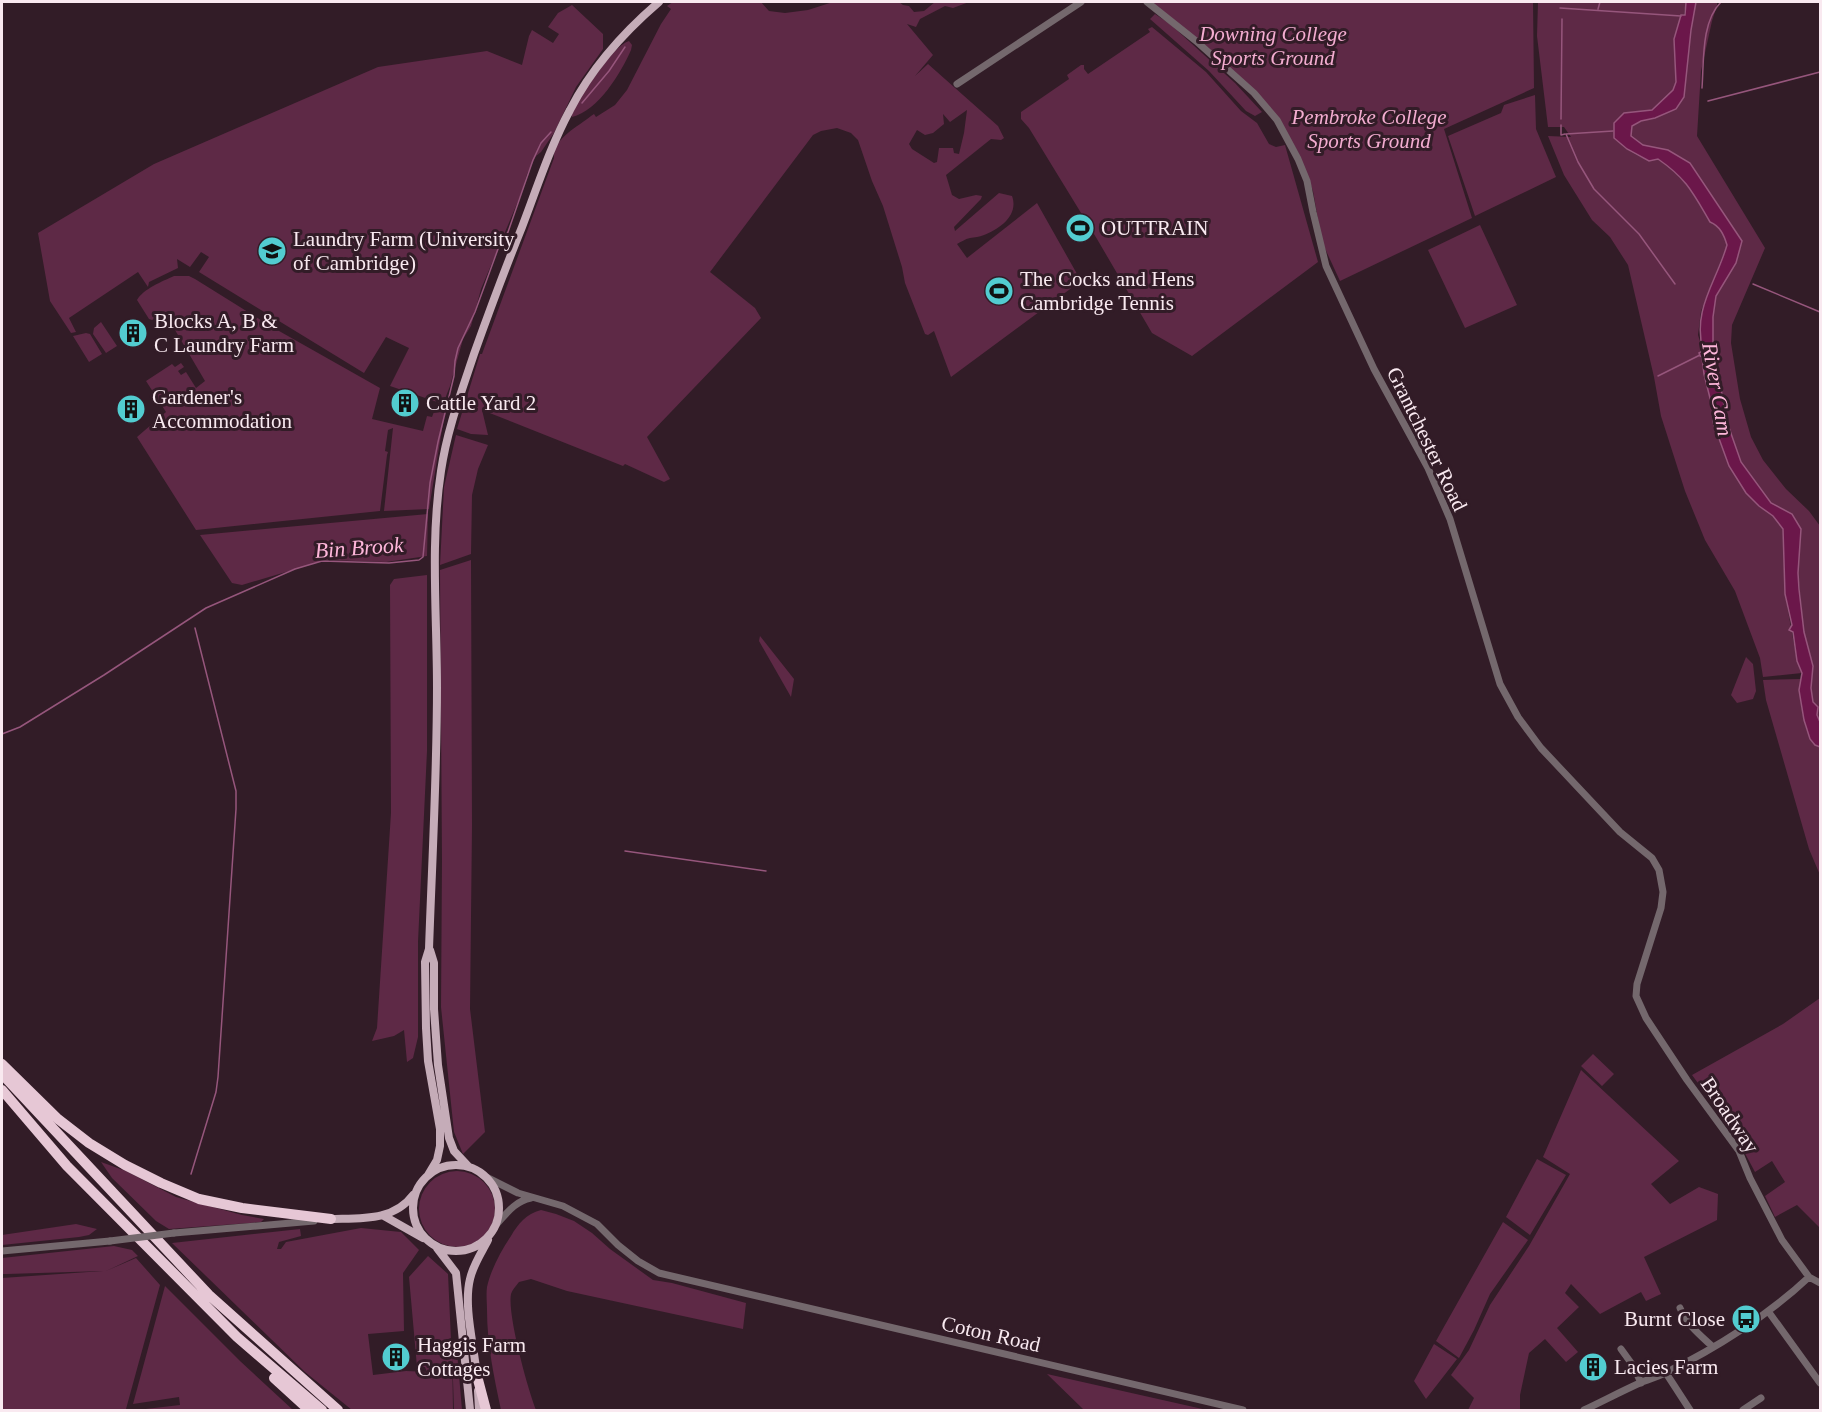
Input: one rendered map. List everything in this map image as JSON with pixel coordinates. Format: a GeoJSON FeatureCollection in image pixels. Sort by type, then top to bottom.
{"type":"FeatureCollection","features":[{"type":"Feature","properties":{"kind":"highway"},"geometry":{"type":"LineString","coordinates":[[2,1064],[58,1119],[89,1143],[161,1183],[199,1198],[242,1208],[332,1219]]}},
{"type":"Feature","properties":{"kind":"highway"},"geometry":{"type":"LineString","coordinates":[[2,1074],[209,1295],[338,1410]]}},
{"type":"Feature","properties":{"kind":"highway"},"geometry":{"type":"LineString","coordinates":[[2,1090],[67,1166],[237,1338],[322,1410]]}},
{"type":"Feature","properties":{"kind":"highway"},"geometry":{"type":"LineString","coordinates":[[237,1338],[255,1360],[309,1410]]}},
{"type":"Feature","properties":{"kind":"highway"},"geometry":{"type":"LineString","coordinates":[[476,1372],[486,1410]]}},
{"type":"Feature","properties":{"kind":"main road"},"geometry":{"type":"LineString","coordinates":[[332,1219],[384,1216],[406,1204],[437,1160],[440,1146],[440,1129],[428,1061],[425,963],[429,950],[435,807],[436,512],[441,470],[455,408],[493,302],[564,122],[607,55],[658,2]]}},
{"type":"Feature","properties":{"kind":"main road"},"geometry":{"type":"LineString","coordinates":[[429,950],[434,963],[438,1065],[449,1138],[454,1151],[469,1167],[488,1178],[499,1199],[500,1209],[496,1225],[472,1272],[468,1286],[479,1410]]}},
{"type":"Feature","properties":{"kind":"main road"},"geometry":{"type":"LineString","coordinates":[[428,1175],[448,1166],[469,1167]]}},
{"type":"Feature","properties":{"kind":"main road"},"geometry":{"type":"LineString","coordinates":[[416,1191],[413,1215],[425,1239]]}},
{"type":"Feature","properties":{"kind":"main road"},"geometry":{"type":"LineString","coordinates":[[384,1216],[437,1248],[456,1273],[470,1410]]}},
{"type":"Feature","properties":{"kind":"main road"},"geometry":{"type":"LineString","coordinates":[[437,1248],[451,1252],[466,1251],[483,1242],[491,1234]]}},
{"type":"Feature","properties":{"kind":"street"},"geometry":{"type":"LineString","coordinates":[[957,84],[1081,2]]}},
{"type":"Feature","properties":{"kind":"street","name":"Grantchester Road"},"geometry":{"type":"LineString","coordinates":[[1147,2],[1196,41],[1254,93],[1277,120],[1299,159],[1307,181],[1312,212],[1326,266],[1374,369],[1428,468],[1449,519],[1500,684],[1518,717],[1541,748],[1620,832],[1652,858],[1659,870],[1663,892],[1662,908],[1642,969]]}},
{"type":"Feature","properties":{"kind":"street","name":"Broadway"},"geometry":{"type":"LineString","coordinates":[[1642,969],[1636,996],[1646,1018],[1690,1085],[1739,1151],[1750,1178],[1782,1240],[1809,1277]]}},
{"type":"Feature","properties":{"kind":"street","name":"Coton Road"},"geometry":{"type":"LineString","coordinates":[[488,1178],[518,1193],[563,1206],[597,1224],[638,1261],[659,1273],[1243,1410]]}},
{"type":"Feature","properties":{"kind":"street"},"geometry":{"type":"LineString","coordinates":[[496,1225],[516,1204],[533,1197]]}},
{"type":"Feature","properties":{"kind":"street"},"geometry":{"type":"LineString","coordinates":[[2,1251],[332,1219]]}},
{"type":"Feature","properties":{"kind":"street"},"geometry":{"type":"LineString","coordinates":[[1584,1410],[1666,1373],[1713,1347],[1768,1311],[1809,1277],[1821,1283]]}},
{"type":"Feature","properties":{"kind":"street"},"geometry":{"type":"LineString","coordinates":[[1680,1308],[1691,1327],[1713,1347]]}},
{"type":"Feature","properties":{"kind":"street"},"geometry":{"type":"LineString","coordinates":[[1768,1311],[1821,1383]]}},
{"type":"Feature","properties":{"kind":"street"},"geometry":{"type":"LineString","coordinates":[[1621,1349],[1634,1367],[1641,1383]]}},
{"type":"Feature","properties":{"kind":"street"},"geometry":{"type":"LineString","coordinates":[[1666,1373],[1690,1410]]}},
{"type":"Feature","properties":{"kind":"street"},"geometry":{"type":"LineString","coordinates":[[1743,1410],[1761,1398]]}},
{"type":"Feature","properties":{"kind":"green space"},"geometry":{"type":"Polygon","coordinates":[[[673,2],[761,2],[769,11],[785,13],[808,10],[833,2],[899,2],[909,6],[914,12],[924,11],[935,2],[969,2],[953,8],[945,6],[920,19],[916,27],[907,24],[933,55],[915,76],[928,64],[998,126],[1004,138],[991,139],[946,175],[952,195],[959,199],[982,196],[954,227],[955,231],[999,193],[1012,196],[1013,209],[1002,225],[984,235],[968,238],[957,244],[967,258],[1037,203],[1081,281],[951,377],[934,331],[928,335],[925,334],[905,283],[883,206],[858,140],[851,133],[837,128],[821,131],[813,135],[710,272],[755,308],[761,318],[647,437],[670,479],[664,482],[625,464],[623,466],[482,410],[488,435],[471,434],[457,429],[480,354],[482,354],[555,151],[567,134],[594,114],[596,117],[615,105],[627,90],[671,9],[667,6],[673,2]],[[967,110],[950,122],[943,114],[944,124],[933,133],[925,135],[917,130],[909,144],[912,149],[934,163],[937,162],[939,148],[953,148],[954,153],[959,154],[967,110]]]}},
{"type":"Feature","properties":{"kind":"green space","name":"Pembroke College Sports Ground"},"geometry":{"type":"Polygon","coordinates":[[[1151,2],[1533,2],[1534,88],[1444,129],[1472,218],[1340,281],[1322,242],[1313,191],[1298,152],[1275,114],[1151,2]]]}},
{"type":"Feature","properties":{"kind":"green space"},"geometry":{"type":"Polygon","coordinates":[[[1538,2],[1686,2],[1674,39],[1676,82],[1673,90],[1652,110],[1624,113],[1614,138],[1634,154],[1646,159],[1658,159],[1676,173],[1710,222],[1721,231],[1726,241],[1727,245],[1701,311],[1698,335],[1703,351],[1704,374],[1713,410],[1713,422],[1729,466],[1759,506],[1773,516],[1783,529],[1785,594],[1797,661],[1802,673],[1763,677],[1760,658],[1735,591],[1705,540],[1685,491],[1661,416],[1628,265],[1610,237],[1592,220],[1564,175],[1548,136],[1571,137],[1564,127],[1548,127],[1537,36],[1538,2]]]}},
{"type":"Feature","properties":{"kind":"green space"},"geometry":{"type":"Polygon","coordinates":[[[1696,2],[1717,2],[1701,71],[1697,136],[1765,248],[1732,325],[1731,343],[1740,399],[1751,437],[1763,460],[1820,526],[1820,722],[1811,688],[1813,666],[1804,632],[1792,514],[1771,503],[1741,462],[1727,422],[1713,345],[1716,296],[1736,263],[1742,241],[1690,163],[1668,150],[1643,145],[1631,136],[1632,126],[1676,109],[1696,2]]]}},
{"type":"Feature","properties":{"kind":"green space","name":"Laundry Farm (University of Cambridge)"},"geometry":{"type":"Polygon","coordinates":[[[572,5],[603,34],[603,49],[576,87],[554,133],[536,156],[527,174],[521,194],[481,289],[471,326],[463,339],[443,404],[390,386],[409,348],[386,337],[364,373],[199,272],[209,257],[201,252],[190,267],[177,259],[178,268],[149,282],[148,287],[138,272],[69,318],[76,332],[71,333],[50,301],[38,233],[154,164],[378,67],[487,51],[522,65],[532,30],[553,43],[559,34],[548,27],[558,13],[572,5]]]}},
{"type":"Feature","properties":{"kind":"green space"},"geometry":{"type":"Polygon","coordinates":[[[1155,14],[1170,24],[1235,83],[1262,112],[1255,116],[1246,111],[1209,71],[1150,19],[1155,14]]]}},
{"type":"Feature","properties":{"kind":"green space"},"geometry":{"type":"Polygon","coordinates":[[[1152,27],[1206,72],[1241,111],[1257,123],[1269,144],[1276,147],[1285,145],[1318,262],[1192,356],[1152,333],[1097,239],[1029,128],[1021,119],[1021,112],[1069,79],[1067,75],[1081,65],[1084,65],[1088,74],[1150,32],[1148,29],[1152,27]]]}},
{"type":"Feature","properties":{"kind":"green space"},"geometry":{"type":"Polygon","coordinates":[[[629,41],[632,45],[631,50],[608,90],[591,107],[572,117],[571,111],[598,72],[614,52],[629,41]]]}},
{"type":"Feature","properties":{"kind":"green space"},"geometry":{"type":"Polygon","coordinates":[[[1535,95],[1536,129],[1556,177],[1475,216],[1448,136],[1501,113],[1504,105],[1535,95]]]}},
{"type":"Feature","properties":{"kind":"green space"},"geometry":{"type":"Polygon","coordinates":[[[1480,225],[1517,305],[1465,328],[1428,250],[1480,225]]]}},
{"type":"Feature","properties":{"kind":"green space"},"geometry":{"type":"Polygon","coordinates":[[[174,276],[189,276],[195,279],[272,327],[380,388],[372,419],[423,431],[427,416],[432,417],[435,409],[445,411],[429,509],[384,511],[393,428],[388,430],[385,451],[388,452],[380,511],[196,530],[137,437],[166,412],[146,381],[172,364],[175,367],[181,363],[184,367],[178,371],[181,375],[186,372],[196,388],[205,381],[165,313],[152,320],[149,319],[137,300],[148,289],[174,276]]]}},
{"type":"Feature","properties":{"kind":"green space"},"geometry":{"type":"Polygon","coordinates":[[[101,322],[117,346],[106,353],[93,334],[94,328],[101,322]]]}},
{"type":"Feature","properties":{"kind":"green space"},"geometry":{"type":"Polygon","coordinates":[[[90,334],[102,354],[89,362],[73,336],[90,334]]]}},
{"type":"Feature","properties":{"kind":"green space"},"geometry":{"type":"Polygon","coordinates":[[[456,435],[488,445],[478,469],[472,495],[471,554],[440,565],[444,487],[456,435]]]}},
{"type":"Feature","properties":{"kind":"green space"},"geometry":{"type":"Polygon","coordinates":[[[428,514],[427,556],[386,562],[326,560],[242,585],[232,583],[200,535],[428,514]]]}},
{"type":"Feature","properties":{"kind":"green space"},"geometry":{"type":"Polygon","coordinates":[[[471,560],[470,1009],[485,1132],[463,1154],[454,1132],[441,1007],[440,570],[471,560]]]}},
{"type":"Feature","properties":{"kind":"green space"},"geometry":{"type":"Polygon","coordinates":[[[427,575],[427,751],[418,942],[418,1037],[413,1058],[407,1062],[404,1030],[394,1036],[372,1041],[377,1028],[391,813],[390,585],[394,579],[427,575]]]}},
{"type":"Feature","properties":{"kind":"green space"},"geometry":{"type":"Polygon","coordinates":[[[760,636],[794,679],[791,697],[759,641],[760,636]]]}},
{"type":"Feature","properties":{"kind":"green space"},"geometry":{"type":"Polygon","coordinates":[[[1746,657],[1753,664],[1756,691],[1753,699],[1737,703],[1731,695],[1746,657]]]}},
{"type":"Feature","properties":{"kind":"green space"},"geometry":{"type":"Polygon","coordinates":[[[1801,679],[1803,717],[1810,736],[1820,747],[1820,875],[1809,849],[1766,700],[1763,680],[1801,679]]]}},
{"type":"Feature","properties":{"kind":"green space"},"geometry":{"type":"Polygon","coordinates":[[[1820,998],[1820,1228],[1797,1205],[1775,1217],[1765,1196],[1785,1182],[1772,1161],[1755,1172],[1733,1131],[1692,1075],[1783,1024],[1820,998]]]}},
{"type":"Feature","properties":{"kind":"green space"},"geometry":{"type":"Polygon","coordinates":[[[1593,1054],[1614,1074],[1602,1086],[1581,1066],[1593,1054]]]}},
{"type":"Feature","properties":{"kind":"green space"},"geometry":{"type":"Polygon","coordinates":[[[1581,1070],[1679,1161],[1651,1184],[1670,1204],[1699,1187],[1718,1194],[1717,1220],[1644,1257],[1661,1294],[1646,1301],[1641,1292],[1600,1314],[1571,1284],[1565,1293],[1579,1307],[1557,1328],[1578,1352],[1566,1362],[1545,1339],[1529,1353],[1520,1395],[1520,1410],[1468,1410],[1474,1398],[1451,1375],[1469,1350],[1490,1305],[1529,1246],[1570,1174],[1543,1157],[1581,1070]]]}},
{"type":"Feature","properties":{"kind":"green space"},"geometry":{"type":"Polygon","coordinates":[[[1537,1159],[1566,1175],[1530,1235],[1506,1217],[1537,1159]]]}},
{"type":"Feature","properties":{"kind":"green space"},"geometry":{"type":"Polygon","coordinates":[[[101,1162],[126,1171],[176,1197],[264,1219],[261,1222],[169,1229],[156,1221],[112,1178],[101,1162]]]}},
{"type":"Feature","properties":{"kind":"green space"},"geometry":{"type":"Polygon","coordinates":[[[457,1171],[472,1174],[484,1182],[492,1194],[495,1209],[492,1224],[484,1236],[472,1244],[457,1247],[442,1244],[430,1236],[422,1224],[419,1209],[422,1194],[430,1182],[442,1174],[457,1171]]]}},
{"type":"Feature","properties":{"kind":"green space"},"geometry":{"type":"Polygon","coordinates":[[[541,1210],[574,1221],[653,1280],[746,1303],[743,1329],[567,1291],[531,1279],[519,1282],[511,1294],[512,1318],[536,1410],[501,1410],[493,1373],[487,1323],[487,1287],[497,1260],[517,1227],[527,1217],[541,1210]]]}},
{"type":"Feature","properties":{"kind":"green space"},"geometry":{"type":"Polygon","coordinates":[[[1503,1222],[1528,1240],[1490,1294],[1459,1358],[1436,1341],[1503,1222]]]}},
{"type":"Feature","properties":{"kind":"green space"},"geometry":{"type":"Polygon","coordinates":[[[76,1224],[97,1229],[89,1235],[79,1237],[2,1245],[2,1235],[76,1224]]]}},
{"type":"Feature","properties":{"kind":"green space"},"geometry":{"type":"Polygon","coordinates":[[[361,1228],[401,1232],[419,1250],[403,1273],[404,1331],[368,1334],[373,1375],[406,1371],[427,1372],[425,1367],[417,1367],[409,1277],[428,1256],[448,1274],[451,1340],[456,1340],[462,1410],[454,1410],[452,1350],[453,1410],[352,1410],[305,1372],[172,1243],[300,1229],[301,1236],[279,1242],[277,1249],[281,1249],[286,1242],[361,1228]]]}},
{"type":"Feature","properties":{"kind":"green space"},"geometry":{"type":"Polygon","coordinates":[[[114,1246],[132,1250],[138,1256],[106,1271],[136,1258],[160,1285],[126,1409],[2,1410],[2,1278],[103,1271],[2,1274],[2,1258],[114,1246]]]}},
{"type":"Feature","properties":{"kind":"green space"},"geometry":{"type":"Polygon","coordinates":[[[165,1286],[293,1410],[137,1410],[180,1405],[179,1397],[133,1404],[165,1286]]]}},
{"type":"Feature","properties":{"kind":"green space"},"geometry":{"type":"Polygon","coordinates":[[[1434,1344],[1457,1359],[1426,1399],[1414,1381],[1434,1344]]]}},
{"type":"Feature","properties":{"kind":"green space"},"geometry":{"type":"Polygon","coordinates":[[[1047,1374],[1207,1410],[1084,1410],[1047,1374]]]}},
{"type":"Feature","properties":{"kind":"water","name":"River Cam"},"geometry":{"type":"Polygon","coordinates":[[[1686,2],[1696,2],[1684,97],[1676,109],[1632,126],[1631,136],[1643,145],[1668,150],[1690,163],[1742,241],[1736,263],[1716,296],[1713,345],[1727,422],[1741,462],[1771,503],[1792,514],[1801,529],[1799,589],[1804,632],[1813,666],[1811,688],[1813,702],[1818,707],[1820,747],[1810,739],[1804,720],[1799,690],[1802,673],[1797,661],[1793,632],[1789,630],[1792,625],[1785,594],[1783,529],[1773,516],[1746,493],[1729,466],[1713,422],[1713,410],[1702,357],[1699,353],[1703,351],[1700,336],[1703,309],[1727,245],[1726,241],[1721,231],[1710,222],[1694,195],[1676,173],[1658,159],[1649,161],[1627,149],[1614,138],[1614,123],[1624,113],[1652,110],[1673,90],[1676,82],[1674,39],[1681,15],[1685,15],[1686,2]]]}},
{"type":"Feature","properties":{"kind":"waterway"},"geometry":{"type":"LineString","coordinates":[[1598,9],[1600,2]]}},
{"type":"Feature","properties":{"kind":"waterway"},"geometry":{"type":"LineString","coordinates":[[1702,88],[1707,31],[1710,20],[1721,2]]}},
{"type":"Feature","properties":{"kind":"waterway"},"geometry":{"type":"LineString","coordinates":[[1560,8],[1681,16]]}},
{"type":"Feature","properties":{"kind":"waterway"},"geometry":{"type":"LineString","coordinates":[[1561,119],[1562,19]]}},
{"type":"Feature","properties":{"kind":"waterway","name":"Bin Brook"},"geometry":{"type":"LineString","coordinates":[[582,103],[609,71],[625,47]]}},
{"type":"Feature","properties":{"kind":"waterway"},"geometry":{"type":"LineString","coordinates":[[1708,101],[1820,72]]}},
{"type":"Feature","properties":{"kind":"waterway"},"geometry":{"type":"LineString","coordinates":[[1561,125],[1561,135],[1565,134]]}},
{"type":"Feature","properties":{"kind":"waterway"},"geometry":{"type":"LineString","coordinates":[[1613,131],[1566,134],[1578,162],[1594,189],[1639,234],[1675,284]]}},
{"type":"Feature","properties":{"kind":"waterway","name":"Bin Brook"},"geometry":{"type":"LineString","coordinates":[[2,734],[20,727],[206,608],[295,569],[322,561],[389,563],[419,560],[423,557],[430,483],[458,348],[475,312],[498,249],[508,232],[533,160],[541,143],[551,132]]}},
{"type":"Feature","properties":{"kind":"waterway"},"geometry":{"type":"LineString","coordinates":[[1753,284],[1820,312]]}},
{"type":"Feature","properties":{"kind":"waterway","name":"River Cam"},"geometry":{"type":"LineString","coordinates":[[1658,376],[1700,355]]}},
{"type":"Feature","properties":{"kind":"waterway"},"geometry":{"type":"LineString","coordinates":[[191,1174],[216,1092],[218,1077],[236,809],[236,791],[195,628]]}},
{"type":"Feature","properties":{"kind":"waterway"},"geometry":{"type":"LineString","coordinates":[[625,851],[766,871]]}},
{"type":"Feature","properties":{"kind":"place","name":"OUTTRAIN"},"geometry":{"type":"Point","coordinates":[1080,228]}},
{"type":"Feature","properties":{"kind":"place","name":"Laundry Farm (University of Cambridge)"},"geometry":{"type":"Point","coordinates":[272,251]}},
{"type":"Feature","properties":{"kind":"place","name":"The Cocks and Hens Cambridge Tennis"},"geometry":{"type":"Point","coordinates":[999,291]}},
{"type":"Feature","properties":{"kind":"place","name":"Blocks A, B & C Laundry Farm"},"geometry":{"type":"Point","coordinates":[133,333]}},
{"type":"Feature","properties":{"kind":"place","name":"Cattle Yard 2"},"geometry":{"type":"Point","coordinates":[405,403]}},
{"type":"Feature","properties":{"kind":"place","name":"Gardener's Accommodation"},"geometry":{"type":"Point","coordinates":[131,409]}},
{"type":"Feature","properties":{"kind":"place","name":"Burnt Close"},"geometry":{"type":"Point","coordinates":[1746,1319]}},
{"type":"Feature","properties":{"kind":"place","name":"Haggis Farm Cottages"},"geometry":{"type":"Point","coordinates":[396,1357]}},
{"type":"Feature","properties":{"kind":"place","name":"Lacies Farm"},"geometry":{"type":"Point","coordinates":[1593,1367]}},
{"type":"Feature","properties":{"kind":"park label","name":"Downing College Sports Ground"},"geometry":{"type":"Point","coordinates":[1273,46]}}]}
